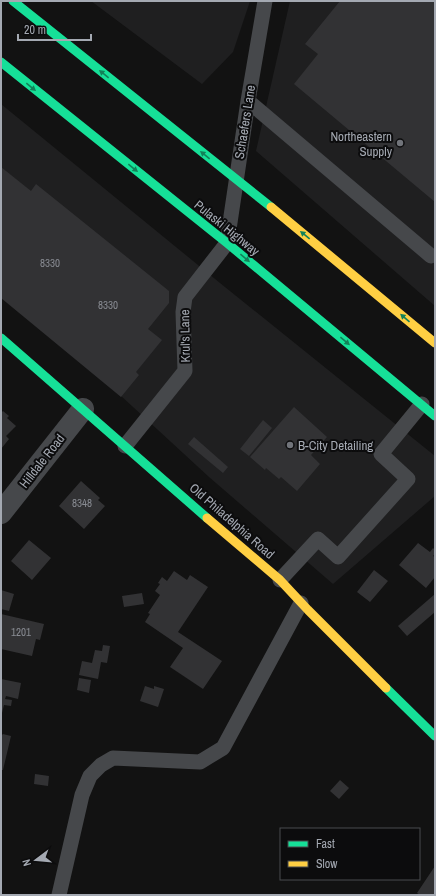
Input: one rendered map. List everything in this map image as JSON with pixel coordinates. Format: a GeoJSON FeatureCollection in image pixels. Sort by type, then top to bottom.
{"type":"FeatureCollection","features":[{"type":"Feature","properties":{"kind":"main road"},"geometry":{"type":"LineString","coordinates":[[12,1],[236,179],[435,343]]}},
{"type":"Feature","properties":{"kind":"main road","name":"Pulaski Highway"},"geometry":{"type":"LineString","coordinates":[[1,62],[227,243],[435,416]]}},
{"type":"Feature","properties":{"kind":"main road","name":"Old Philadelphia Road"},"geometry":{"type":"LineString","coordinates":[[1,338],[280,580],[302,604],[435,736]]}},
{"type":"Feature","properties":{"kind":"street","name":"Hilldale Road"},"geometry":{"type":"LineString","coordinates":[[1,513],[83,409]]}},
{"type":"Feature","properties":{"kind":"lane","name":"Schaefers Lane"},"geometry":{"type":"LineString","coordinates":[[227,243],[248,101],[265,1]]}},
{"type":"Feature","properties":{"kind":"lane"},"geometry":{"type":"LineString","coordinates":[[248,101],[430,256]]}},
{"type":"Feature","properties":{"kind":"lane","name":"Krul's Lane"},"geometry":{"type":"LineString","coordinates":[[125,446],[185,371],[183,312],[185,298],[227,243]]}},
{"type":"Feature","properties":{"kind":"lane"},"geometry":{"type":"LineString","coordinates":[[280,580],[318,539],[338,557],[408,480],[381,454],[422,404]]}},
{"type":"Feature","properties":{"kind":"lane"},"geometry":{"type":"LineString","coordinates":[[59,895],[82,795],[90,776],[101,765],[113,758],[200,762],[223,748],[302,604]]}},
{"type":"Feature","properties":{"kind":"shaded area"},"geometry":{"type":"Polygon","coordinates":[[[91,1],[250,1],[233,52],[202,84],[91,1]]]}},
{"type":"Feature","properties":{"kind":"shaded area"},"geometry":{"type":"Polygon","coordinates":[[[290,1],[435,1],[435,306],[256,151],[290,1]]]}},
{"type":"Feature","properties":{"kind":"shaded area"},"geometry":{"type":"Polygon","coordinates":[[[1,104],[435,456],[435,496],[333,584],[209,477],[120,395],[1,294],[1,104]]]}},
{"type":"Feature","properties":{"kind":"building","name":"Northeastern Supply"},"geometry":{"type":"Polygon","coordinates":[[[340,1],[435,1],[435,202],[294,84],[318,54],[305,44],[340,1]]]}},
{"type":"Feature","properties":{"kind":"building"},"geometry":{"type":"Polygon","coordinates":[[[1,167],[31,191],[36,184],[169,291],[169,303],[148,329],[162,340],[136,372],[139,375],[121,397],[1,298],[1,167]]]}},
{"type":"Feature","properties":{"kind":"building","name":"B-City Detailing"},"geometry":{"type":"Polygon","coordinates":[[[294,407],[327,437],[311,455],[320,464],[297,491],[281,477],[279,479],[266,468],[265,470],[250,457],[294,407]]]}},
{"type":"Feature","properties":{"kind":"building"},"geometry":{"type":"Polygon","coordinates":[[[3,411],[9,416],[7,418],[16,426],[6,436],[9,439],[1,449],[1,413],[3,411]]]}},
{"type":"Feature","properties":{"kind":"building"},"geometry":{"type":"Polygon","coordinates":[[[263,420],[272,428],[249,456],[240,449],[263,420]]]}},
{"type":"Feature","properties":{"kind":"building"},"geometry":{"type":"Polygon","coordinates":[[[194,437],[228,467],[223,473],[188,444],[194,437]]]}},
{"type":"Feature","properties":{"kind":"building"},"geometry":{"type":"Polygon","coordinates":[[[81,481],[100,498],[98,500],[105,506],[84,529],[59,506],[81,481]]]}},
{"type":"Feature","properties":{"kind":"building"},"geometry":{"type":"Polygon","coordinates":[[[29,540],[51,558],[32,580],[11,561],[29,540]]]}},
{"type":"Feature","properties":{"kind":"building"},"geometry":{"type":"Polygon","coordinates":[[[418,543],[430,552],[433,548],[435,550],[435,554],[433,556],[435,557],[435,577],[426,588],[399,565],[418,543]]]}},
{"type":"Feature","properties":{"kind":"building"},"geometry":{"type":"Polygon","coordinates":[[[374,570],[388,581],[370,602],[357,592],[374,570]]]}},
{"type":"Feature","properties":{"kind":"building"},"geometry":{"type":"Polygon","coordinates":[[[174,571],[187,580],[190,575],[208,587],[178,632],[222,661],[203,689],[170,667],[183,648],[145,622],[150,614],[148,613],[160,595],[155,591],[160,584],[158,583],[162,577],[167,581],[174,571]]]}},
{"type":"Feature","properties":{"kind":"building"},"geometry":{"type":"Polygon","coordinates":[[[1,590],[14,594],[9,611],[1,609],[1,590]]]}},
{"type":"Feature","properties":{"kind":"building"},"geometry":{"type":"Polygon","coordinates":[[[142,593],[144,604],[124,607],[122,596],[142,593]]]}},
{"type":"Feature","properties":{"kind":"building"},"geometry":{"type":"Polygon","coordinates":[[[435,594],[435,612],[407,636],[398,626],[435,594]]]}},
{"type":"Feature","properties":{"kind":"building"},"geometry":{"type":"Polygon","coordinates":[[[1,614],[44,624],[40,640],[36,639],[32,656],[1,649],[1,614]]]}},
{"type":"Feature","properties":{"kind":"building"},"geometry":{"type":"Polygon","coordinates":[[[103,645],[110,646],[107,663],[101,662],[98,679],[79,675],[82,661],[92,663],[95,650],[102,651],[103,645]]]}},
{"type":"Feature","properties":{"kind":"building"},"geometry":{"type":"Polygon","coordinates":[[[79,678],[91,680],[89,693],[77,690],[79,678]]]}},
{"type":"Feature","properties":{"kind":"building"},"geometry":{"type":"Polygon","coordinates":[[[1,679],[21,683],[18,699],[6,696],[5,699],[12,700],[11,706],[4,705],[2,713],[1,712],[1,679]]]}},
{"type":"Feature","properties":{"kind":"building"},"geometry":{"type":"Polygon","coordinates":[[[145,686],[154,689],[154,686],[164,689],[158,707],[140,701],[145,686]]]}},
{"type":"Feature","properties":{"kind":"building"},"geometry":{"type":"Polygon","coordinates":[[[3,734],[11,736],[3,770],[1,770],[1,736],[3,734]]]}},
{"type":"Feature","properties":{"kind":"building"},"geometry":{"type":"Polygon","coordinates":[[[35,774],[49,776],[48,786],[34,784],[35,774]]]}},
{"type":"Feature","properties":{"kind":"building"},"geometry":{"type":"Polygon","coordinates":[[[340,780],[349,788],[339,799],[330,791],[340,780]]]}},
{"type":"Feature","properties":{"kind":"building"},"geometry":{"type":"Polygon","coordinates":[[[435,866],[435,895],[420,895],[417,893],[435,866]]]}},
{"type":"Feature","properties":{"kind":"traffic: fast"},"geometry":{"type":"LineString","coordinates":[[13,1],[271,207]]}},
{"type":"Feature","properties":{"kind":"traffic: fast"},"geometry":{"type":"LineString","coordinates":[[1,62],[227,243],[435,416]]}},
{"type":"Feature","properties":{"kind":"traffic: fast"},"geometry":{"type":"LineString","coordinates":[[1,338],[207,518]]}},
{"type":"Feature","properties":{"kind":"traffic: fast"},"geometry":{"type":"LineString","coordinates":[[386,688],[435,736]]}},
{"type":"Feature","properties":{"kind":"traffic: slow"},"geometry":{"type":"LineString","coordinates":[[271,207],[435,343]]}},
{"type":"Feature","properties":{"kind":"traffic: slow"},"geometry":{"type":"LineString","coordinates":[[207,518],[280,580],[386,688]]}},
{"type":"Feature","properties":{"kind":"place","name":"Northeastern Supply"},"geometry":{"type":"Point","coordinates":[400,143]}},
{"type":"Feature","properties":{"kind":"place","name":"B-City Detailing"},"geometry":{"type":"Point","coordinates":[290,445]}}]}
